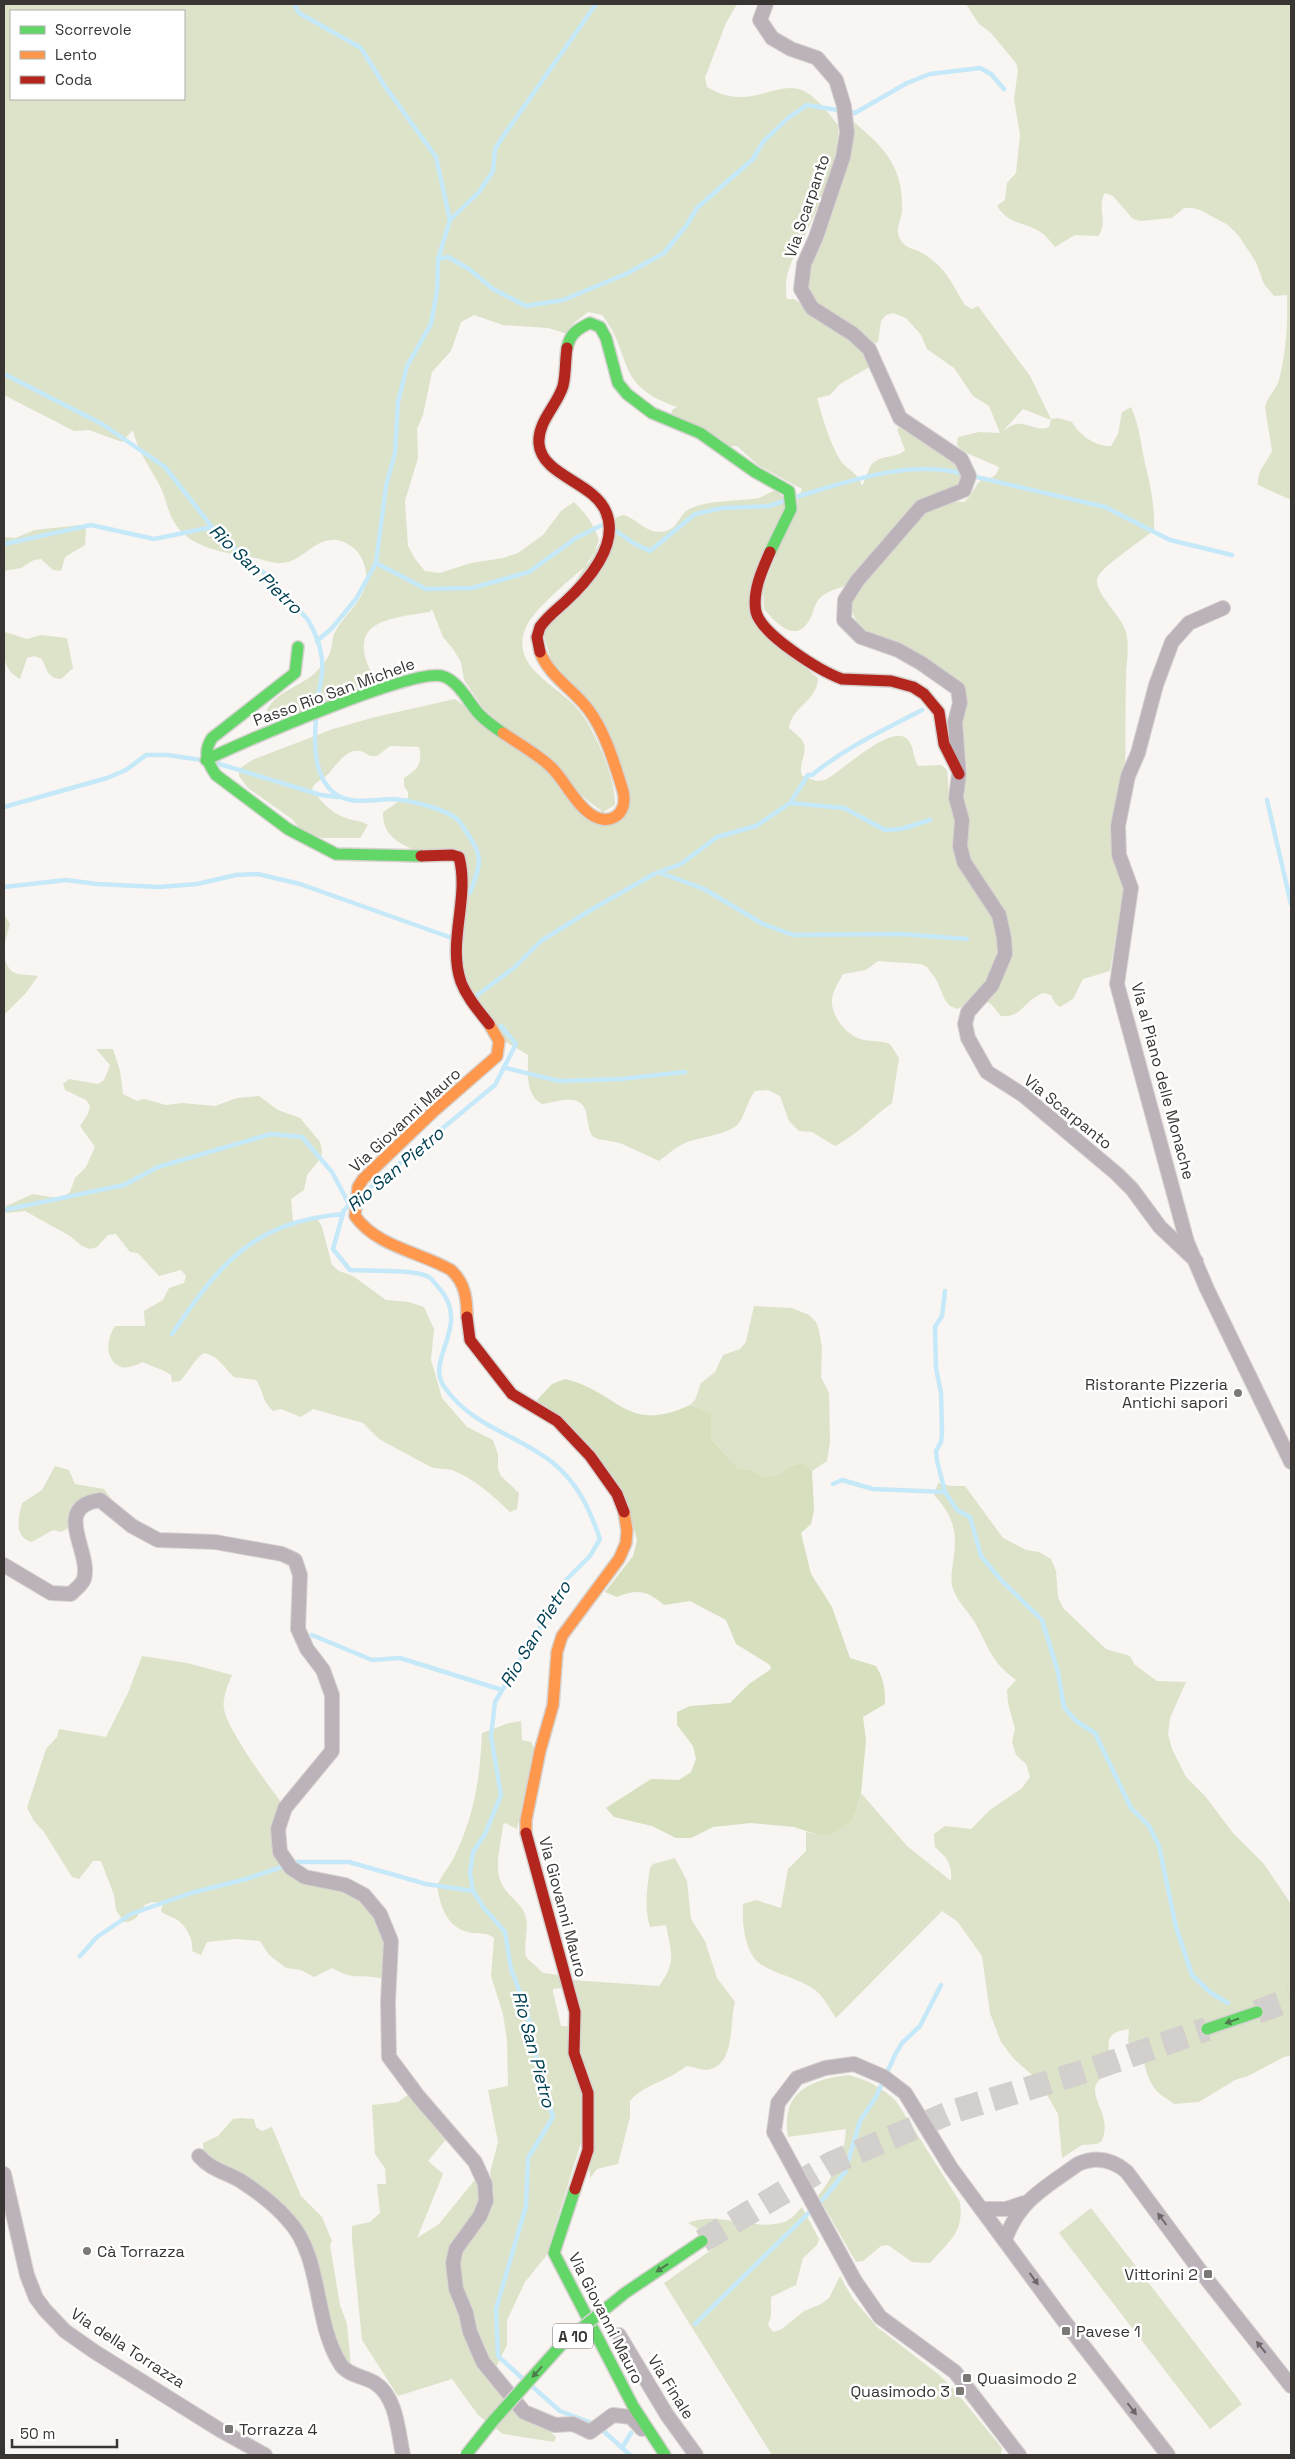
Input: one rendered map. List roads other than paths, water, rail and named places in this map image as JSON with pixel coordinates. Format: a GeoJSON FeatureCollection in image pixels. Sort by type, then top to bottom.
{"type":"FeatureCollection","features":[{"type":"Feature","properties":{"kind":"main road","name":"Passo Rio San Michele"},"geometry":{"type":"LineString","coordinates":[[206,760],[230,747],[398,684],[440,675],[451,680],[484,720],[550,766],[588,813],[597,819],[606,820],[615,817],[621,811],[625,798],[598,727],[590,711],[549,669],[541,656],[537,640],[538,631],[545,620],[572,595],[595,567],[605,548],[610,532],[607,515],[599,498],[552,467],[543,458],[538,446],[540,430],[563,384],[568,340],[576,330],[590,323],[600,327],[606,338],[618,383],[638,403],[666,420],[700,433],[754,472],[789,491],[792,508],[762,571],[756,595],[755,608],[759,620],[768,630],[829,675],[841,679],[886,679],[905,683],[923,694],[941,712],[944,741],[959,774]]}},
{"type":"Feature","properties":{"kind":"main road"},"geometry":{"type":"LineString","coordinates":[[206,760],[207,745],[212,738],[258,704],[295,673],[298,647]]}},
{"type":"Feature","properties":{"kind":"main road","name":"Via Giovanni Mauro"},"geometry":{"type":"LineString","coordinates":[[206,760],[216,775],[288,829],[336,854],[452,855],[459,857],[462,865],[464,874],[456,947],[459,976],[474,1005],[499,1041],[497,1056],[434,1111],[363,1179],[358,1187],[354,1210],[355,1216],[360,1223],[403,1250],[437,1262],[449,1269],[462,1281],[468,1304],[466,1332],[470,1340],[512,1394],[557,1421],[572,1435],[606,1476],[623,1508],[627,1530],[626,1543],[619,1559],[569,1624],[562,1636],[557,1652],[554,1705],[540,1750],[526,1820],[526,1835],[574,2012],[574,2053],[588,2093],[588,2150],[554,2253],[633,2406],[662,2451]]}},
{"type":"Feature","properties":{"kind":"main road"},"geometry":{"type":"LineString","coordinates":[[1207,2029],[1257,2012]]}},
{"type":"Feature","properties":{"kind":"main road","name":"A 10"},"geometry":{"type":"LineString","coordinates":[[466,2455],[493,2421],[562,2344],[625,2293],[702,2241]]}},
{"type":"Feature","properties":{"kind":"street","name":"Via Scarpanto"},"geometry":{"type":"LineString","coordinates":[[766,4],[760,20],[772,38],[791,49],[817,58],[836,80],[844,106],[847,133],[843,157],[816,237],[804,264],[801,289],[812,308],[853,334],[869,349],[900,418],[961,459],[969,476],[964,490],[921,507],[857,581],[845,600],[844,620],[861,637],[898,650],[921,662],[958,689],[960,703],[955,722],[959,774],[956,798],[962,820],[961,853],[964,862],[999,915],[1005,954],[992,985],[968,1012],[965,1024],[968,1038],[987,1072],[1023,1095],[1116,1174],[1132,1189],[1160,1227],[1196,1261],[1207,1289],[1291,1462]]}},
{"type":"Feature","properties":{"kind":"street","name":"Via al Piano delle Monache"},"geometry":{"type":"LineString","coordinates":[[1196,1261],[1187,1242],[1162,1141],[1117,984],[1131,888],[1119,855],[1118,826],[1128,776],[1138,753],[1156,685],[1172,642],[1189,623],[1223,608]]}},
{"type":"Feature","properties":{"kind":"street"},"geometry":{"type":"LineString","coordinates":[[4,1565],[51,1593],[71,1594],[83,1582],[86,1568],[75,1527],[78,1510],[87,1502],[100,1500],[132,1526],[158,1540],[214,1542],[282,1554],[295,1560],[300,1575],[298,1630],[307,1649],[323,1670],[332,1695],[332,1751],[286,1808],[278,1829],[280,1852],[291,1868],[305,1877],[345,1885],[364,1895],[380,1914],[391,1941],[388,2002],[389,2057],[418,2096],[475,2162],[485,2184],[486,2201],[480,2216],[456,2249],[453,2263],[456,2288],[466,2313],[470,2332],[483,2362],[524,2412],[555,2425],[574,2424],[590,2432],[613,2415],[631,2417],[662,2451]]}},
{"type":"Feature","properties":{"kind":"street"},"geometry":{"type":"LineString","coordinates":[[1020,2455],[955,2372],[880,2316],[855,2281],[774,2132],[778,2103],[797,2078],[825,2068],[854,2064],[884,2077],[905,2093],[951,2168],[1061,2317],[1168,2455]]}},
{"type":"Feature","properties":{"kind":"street"},"geometry":{"type":"LineString","coordinates":[[199,2156],[207,2166],[239,2180],[272,2204],[300,2234],[314,2280],[325,2330],[342,2367],[356,2376],[375,2383],[390,2398],[403,2455]]}},
{"type":"Feature","properties":{"kind":"street"},"geometry":{"type":"LineString","coordinates":[[1005,2240],[1014,2218],[1024,2204],[1059,2178],[1088,2160],[1111,2161],[1127,2172],[1201,2272],[1291,2386]]}},
{"type":"Feature","properties":{"kind":"street","name":"Via della Torrazza"},"geometry":{"type":"LineString","coordinates":[[4,2174],[27,2274],[36,2298],[45,2310],[65,2331],[220,2430],[266,2455]]}},
{"type":"Feature","properties":{"kind":"street"},"geometry":{"type":"LineString","coordinates":[[983,2209],[1006,2209],[1024,2204]]}},
{"type":"Feature","properties":{"kind":"street","name":"Via Finale"},"geometry":{"type":"LineString","coordinates":[[619,2335],[667,2415],[696,2455]]}},
{"type":"Feature","properties":{"kind":"waterway"},"geometry":{"type":"LineString","coordinates":[[294,4],[299,13],[361,48],[384,85],[436,157],[450,220]]}},
{"type":"Feature","properties":{"kind":"waterway"},"geometry":{"type":"LineString","coordinates":[[317,641],[332,628],[356,599],[376,563],[386,486],[395,453],[398,402],[407,366],[431,324],[437,291],[438,259],[450,220],[479,192],[493,171],[495,149],[596,4]]}},
{"type":"Feature","properties":{"kind":"waterway"},"geometry":{"type":"LineString","coordinates":[[438,259],[448,257],[469,269],[493,289],[526,306],[563,300],[626,274],[664,253],[686,226],[697,208],[753,159],[763,142],[788,118],[807,105],[855,113],[907,83],[930,74],[980,68],[991,74],[1004,89]]}},
{"type":"Feature","properties":{"kind":"waterway","name":"Rio San Pietro"},"geometry":{"type":"LineString","coordinates":[[4,374],[102,424],[165,467],[212,527],[244,558],[267,575],[308,620],[317,639],[321,652],[322,666],[316,708]]}},
{"type":"Feature","properties":{"kind":"waterway"},"geometry":{"type":"LineString","coordinates":[[796,497],[858,479],[901,470],[943,470],[964,474]]}},
{"type":"Feature","properties":{"kind":"waterway"},"geometry":{"type":"LineString","coordinates":[[972,476],[1105,507],[1170,540],[1232,555]]}},
{"type":"Feature","properties":{"kind":"waterway"},"geometry":{"type":"LineString","coordinates":[[613,529],[635,544],[650,551],[695,514],[722,508],[769,506],[787,500]]}},
{"type":"Feature","properties":{"kind":"waterway"},"geometry":{"type":"LineString","coordinates":[[376,563],[426,589],[472,588],[529,572],[576,538],[604,524]]}},
{"type":"Feature","properties":{"kind":"waterway"},"geometry":{"type":"LineString","coordinates":[[4,544],[91,525],[154,539],[212,527]]}},
{"type":"Feature","properties":{"kind":"waterway"},"geometry":{"type":"LineString","coordinates":[[790,803],[808,775],[812,775],[838,756],[922,710]]}},
{"type":"Feature","properties":{"kind":"waterway","name":"Rio San Pietro"},"geometry":{"type":"LineString","coordinates":[[316,718],[316,758],[322,778],[334,793],[340,797],[354,800],[397,799],[416,803],[445,812],[459,822],[473,842],[479,862],[470,893]]}},
{"type":"Feature","properties":{"kind":"waterway"},"geometry":{"type":"LineString","coordinates":[[4,807],[107,778],[126,770],[146,755],[168,755],[201,760]]}},
{"type":"Feature","properties":{"kind":"waterway"},"geometry":{"type":"LineString","coordinates":[[216,763],[321,795],[338,797]]}},
{"type":"Feature","properties":{"kind":"waterway"},"geometry":{"type":"LineString","coordinates":[[1267,800],[1291,904]]}},
{"type":"Feature","properties":{"kind":"waterway"},"geometry":{"type":"LineString","coordinates":[[476,996],[515,967],[541,941],[589,911],[654,874],[681,864],[717,837],[756,826],[790,803],[844,808],[885,830],[901,829],[930,820]]}},
{"type":"Feature","properties":{"kind":"waterway"},"geometry":{"type":"LineString","coordinates":[[658,872],[704,889],[763,924],[793,935],[901,934],[967,939]]}},
{"type":"Feature","properties":{"kind":"waterway"},"geometry":{"type":"LineString","coordinates":[[4,887],[66,880],[97,884],[159,887],[197,884],[236,875],[258,874],[300,884],[452,938]]}},
{"type":"Feature","properties":{"kind":"waterway","name":"Rio San Pietro"},"geometry":{"type":"LineString","coordinates":[[364,1193],[495,1085],[516,1044],[501,1026]]}},
{"type":"Feature","properties":{"kind":"waterway"},"geometry":{"type":"LineString","coordinates":[[506,1068],[559,1081],[621,1079],[685,1072]]}},
{"type":"Feature","properties":{"kind":"waterway"},"geometry":{"type":"LineString","coordinates":[[4,1210],[124,1185],[158,1167],[271,1134],[302,1137],[332,1172],[349,1204]]}},
{"type":"Feature","properties":{"kind":"waterway","name":"Rio San Pietro"},"geometry":{"type":"LineString","coordinates":[[350,1204],[344,1210],[333,1249],[350,1270],[422,1274],[432,1280],[448,1302],[451,1316],[450,1329],[440,1365],[440,1377],[445,1388],[456,1402],[469,1413],[539,1453],[562,1471],[582,1498],[600,1539],[590,1556],[564,1582],[542,1624],[495,1702],[491,1736],[501,1795],[485,1834],[473,1852],[470,1873],[473,1891],[484,1908],[505,1932],[511,1969],[527,2011],[541,2080],[553,2117],[528,2158],[526,2206],[496,2309],[498,2356],[522,2378]]}},
{"type":"Feature","properties":{"kind":"waterway"},"geometry":{"type":"LineString","coordinates":[[172,1334],[206,1287],[223,1267],[241,1251],[262,1237],[285,1226],[311,1219],[343,1214]]}},
{"type":"Feature","properties":{"kind":"waterway"},"geometry":{"type":"LineString","coordinates":[[945,1291],[942,1316],[935,1327],[936,1368],[941,1393],[942,1432],[941,1442],[936,1451],[945,1492],[957,1510],[970,1517],[981,1556],[1001,1580],[1042,1620],[1058,1672],[1064,1707],[1076,1721],[1095,1733],[1131,1808],[1149,1826],[1159,1846],[1176,1927],[1192,1975],[1211,1993],[1228,2003]]}},
{"type":"Feature","properties":{"kind":"waterway"},"geometry":{"type":"LineString","coordinates":[[833,1484],[842,1480],[873,1489],[945,1492]]}},
{"type":"Feature","properties":{"kind":"waterway"},"geometry":{"type":"LineString","coordinates":[[312,1635],[372,1660],[400,1658],[502,1690]]}},
{"type":"Feature","properties":{"kind":"waterway"},"geometry":{"type":"LineString","coordinates":[[80,1956],[97,1937],[131,1914],[191,1893],[246,1879],[297,1862],[349,1862],[426,1884],[473,1891]]}},
{"type":"Feature","properties":{"kind":"waterway"},"geometry":{"type":"LineString","coordinates":[[695,2324],[825,2197],[845,2172],[860,2121],[876,2097],[902,2043],[920,2026],[941,1985]]}},
{"type":"Feature","properties":{"kind":"waterway","name":"Rio San Pietro"},"geometry":{"type":"LineString","coordinates":[[534,2388],[560,2411],[597,2425],[630,2455]]}},
{"type":"Feature","properties":{"kind":"waterway"},"geometry":{"type":"LineString","coordinates":[[622,2448],[631,2433]]}},
{"type":"Feature","properties":{"kind":"tunnel"},"geometry":{"type":"LineString","coordinates":[[1257,2012],[1291,1999]]}},
{"type":"Feature","properties":{"kind":"tunnel"},"geometry":{"type":"LineString","coordinates":[[702,2241],[832,2163],[951,2112],[1092,2069],[1207,2029]]}},
{"type":"Feature","properties":{"kind":"place","name":"Ristorante Pizzeria Antichi sapori"},"geometry":{"type":"Point","coordinates":[1238,1393]}},
{"type":"Feature","properties":{"kind":"place","name":"Cà Torrazza"},"geometry":{"type":"Point","coordinates":[87,2251]}},
{"type":"Feature","properties":{"kind":"place","name":"Vittorini 2"},"geometry":{"type":"Point","coordinates":[1208,2274]}},
{"type":"Feature","properties":{"kind":"place","name":"Pavese 1"},"geometry":{"type":"Point","coordinates":[1066,2331]}},
{"type":"Feature","properties":{"kind":"place","name":"Quasimodo 2"},"geometry":{"type":"Point","coordinates":[967,2378]}},
{"type":"Feature","properties":{"kind":"place","name":"Quasimodo 3"},"geometry":{"type":"Point","coordinates":[960,2391]}},
{"type":"Feature","properties":{"kind":"place","name":"Torrazza 4"},"geometry":{"type":"Point","coordinates":[229,2429]}}]}
